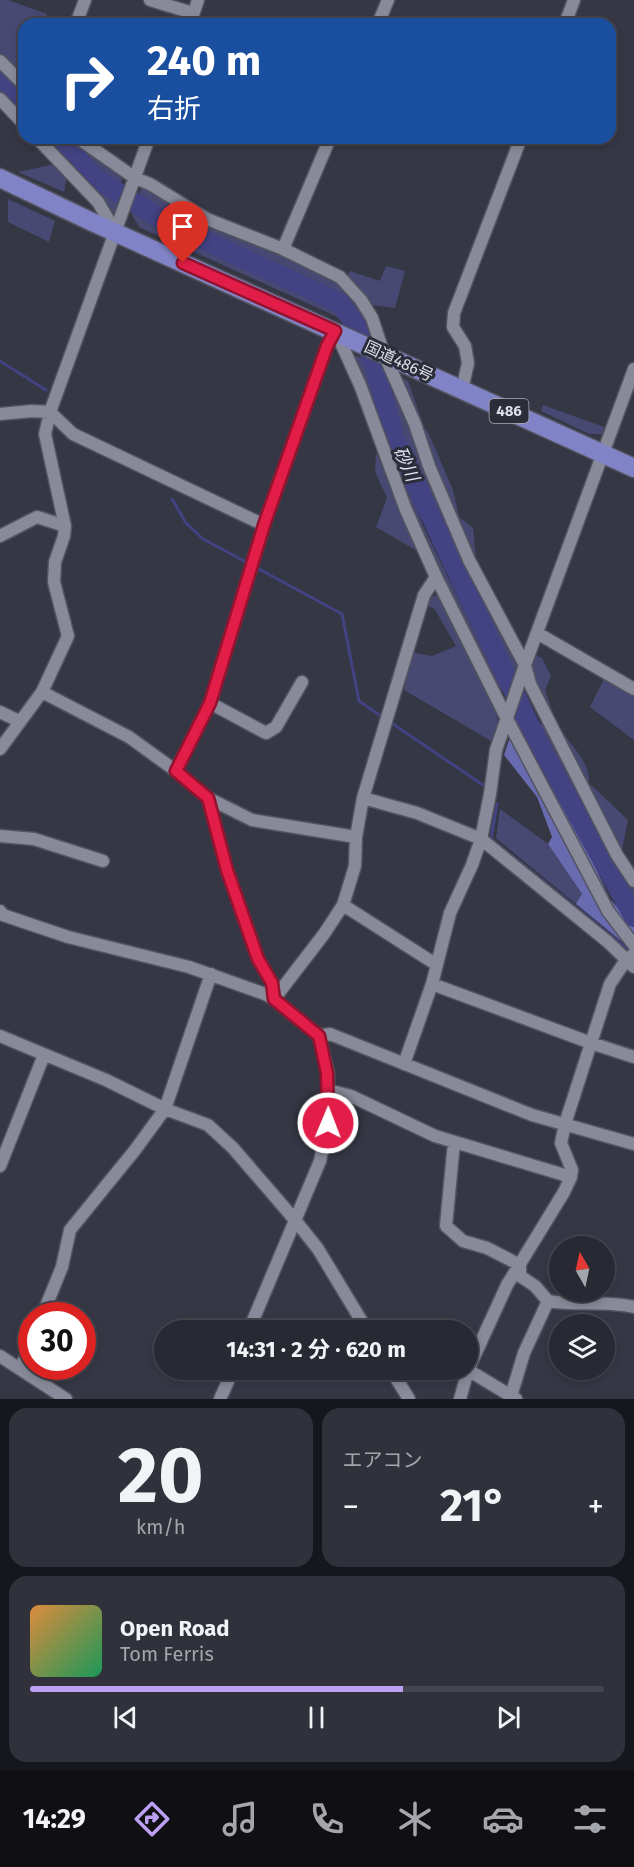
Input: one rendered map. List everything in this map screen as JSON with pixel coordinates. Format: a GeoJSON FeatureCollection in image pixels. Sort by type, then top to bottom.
{"type":"FeatureCollection","features":[{"type":"Feature","properties":{"kind":"highway","name":"国道486号"},"geometry":{"type":"LineString","coordinates":[[0,178],[118,224],[341,334],[634,468]]}},
{"type":"Feature","properties":{"kind":"street"},"geometry":{"type":"LineString","coordinates":[[78,18],[85,0]]}},
{"type":"Feature","properties":{"kind":"street"},"geometry":{"type":"LineString","coordinates":[[150,0],[190,18]]}},
{"type":"Feature","properties":{"kind":"street"},"geometry":{"type":"LineString","coordinates":[[192,18],[198,0]]}},
{"type":"Feature","properties":{"kind":"street"},"geometry":{"type":"LineString","coordinates":[[380,18],[388,0]]}},
{"type":"Feature","properties":{"kind":"street"},"geometry":{"type":"LineString","coordinates":[[567,18],[574,0]]}},
{"type":"Feature","properties":{"kind":"street"},"geometry":{"type":"LineString","coordinates":[[0,61],[18,79]]}},
{"type":"Feature","properties":{"kind":"street"},"geometry":{"type":"LineString","coordinates":[[0,99],[18,118]]}},
{"type":"Feature","properties":{"kind":"street"},"geometry":{"type":"LineString","coordinates":[[43,144],[118,224]]}},
{"type":"Feature","properties":{"kind":"street"},"geometry":{"type":"LineString","coordinates":[[87,144],[135,178],[150,184],[207,219],[283,249],[340,277],[361,300],[372,318],[384,354],[415,424],[429,466],[470,560],[525,665],[531,684],[617,855],[634,881]]}},
{"type":"Feature","properties":{"kind":"street"},"geometry":{"type":"LineString","coordinates":[[0,749],[42,692],[68,636],[54,582],[55,562],[65,526],[45,434],[50,411],[147,144]]}},
{"type":"Feature","properties":{"kind":"street"},"geometry":{"type":"LineString","coordinates":[[283,249],[327,144]]}},
{"type":"Feature","properties":{"kind":"street"},"geometry":{"type":"LineString","coordinates":[[462,390],[468,363],[465,346],[453,327],[454,313],[519,144]]}},
{"type":"Feature","properties":{"kind":"street"},"geometry":{"type":"LineString","coordinates":[[176,771],[210,703],[264,525],[327,346],[341,334],[406,510],[436,577],[507,719],[608,911],[634,945]]}},
{"type":"Feature","properties":{"kind":"street"},"geometry":{"type":"LineString","coordinates":[[404,1064],[432,984],[450,913],[481,839],[496,750],[634,369]]}},
{"type":"Feature","properties":{"kind":"street"},"geometry":{"type":"LineString","coordinates":[[0,414],[50,411],[73,434],[264,525]]}},
{"type":"Feature","properties":{"kind":"street"},"geometry":{"type":"LineString","coordinates":[[0,536],[37,517],[65,526]]}},
{"type":"Feature","properties":{"kind":"street"},"geometry":{"type":"LineString","coordinates":[[274,999],[324,934],[343,905],[355,866],[356,837],[363,798],[423,595],[436,577]]}},
{"type":"Feature","properties":{"kind":"street"},"geometry":{"type":"LineString","coordinates":[[537,633],[634,689]]}},
{"type":"Feature","properties":{"kind":"street"},"geometry":{"type":"LineString","coordinates":[[210,703],[266,733],[276,727],[302,682]]}},
{"type":"Feature","properties":{"kind":"street"},"geometry":{"type":"LineString","coordinates":[[42,692],[129,737],[176,771],[208,798],[252,820],[356,837]]}},
{"type":"Feature","properties":{"kind":"street"},"geometry":{"type":"LineString","coordinates":[[0,712],[19,721]]}},
{"type":"Feature","properties":{"kind":"street"},"geometry":{"type":"LineString","coordinates":[[208,798],[227,870],[258,959],[272,983],[274,999]]}},
{"type":"Feature","properties":{"kind":"street"},"geometry":{"type":"LineString","coordinates":[[363,798],[417,813],[481,839],[632,961],[610,984],[565,1124],[561,1143],[572,1170],[571,1177],[507,1285],[478,1349]]}},
{"type":"Feature","properties":{"kind":"street"},"geometry":{"type":"LineString","coordinates":[[0,836],[34,839],[103,861]]}},
{"type":"Feature","properties":{"kind":"street"},"geometry":{"type":"LineString","coordinates":[[343,905],[437,965]]}},
{"type":"Feature","properties":{"kind":"street"},"geometry":{"type":"LineString","coordinates":[[0,911],[3,915],[68,937],[211,974],[274,999],[319,1036],[327,1073],[328,1090],[328,1123],[320,1161],[253,1320]]}},
{"type":"Feature","properties":{"kind":"street"},"geometry":{"type":"LineString","coordinates":[[48,1302],[62,1267],[70,1230],[135,1150],[165,1108],[211,974]]}},
{"type":"Feature","properties":{"kind":"street"},"geometry":{"type":"LineString","coordinates":[[432,984],[591,1043],[634,1056]]}},
{"type":"Feature","properties":{"kind":"street"},"geometry":{"type":"LineString","coordinates":[[319,1036],[330,1034],[532,1114],[634,1144]]}},
{"type":"Feature","properties":{"kind":"street"},"geometry":{"type":"LineString","coordinates":[[0,1036],[208,1125],[233,1148],[318,1249],[361,1320]]}},
{"type":"Feature","properties":{"kind":"street"},"geometry":{"type":"LineString","coordinates":[[0,1166],[44,1055]]}},
{"type":"Feature","properties":{"kind":"street"},"geometry":{"type":"LineString","coordinates":[[328,1090],[351,1096],[435,1136],[571,1177]]}},
{"type":"Feature","properties":{"kind":"street"},"geometry":{"type":"LineString","coordinates":[[454,1142],[446,1226],[463,1241],[487,1248],[520,1265]]}},
{"type":"Feature","properties":{"kind":"street"},"geometry":{"type":"LineString","coordinates":[[520,1265],[520,1276],[535,1286],[548,1301],[565,1304],[601,1302],[634,1307]]}},
{"type":"Feature","properties":{"kind":"street"},"geometry":{"type":"LineString","coordinates":[[478,1377],[513,1398],[524,1353],[548,1301]]}},
{"type":"Feature","properties":{"kind":"street"},"geometry":{"type":"LineString","coordinates":[[0,1356],[18,1368]]}},
{"type":"Feature","properties":{"kind":"street"},"geometry":{"type":"LineString","coordinates":[[37,1380],[66,1399]]}},
{"type":"Feature","properties":{"kind":"street"},"geometry":{"type":"LineString","coordinates":[[220,1399],[229,1380]]}},
{"type":"Feature","properties":{"kind":"street"},"geometry":{"type":"LineString","coordinates":[[397,1380],[409,1399]]}},
{"type":"Feature","properties":{"kind":"street"},"geometry":{"type":"LineString","coordinates":[[459,1399],[465,1380]]}},
{"type":"Feature","properties":{"kind":"shaded area"},"geometry":{"type":"Polygon","coordinates":[[[0,0],[8,0],[47,14],[47,18],[18,18],[18,72],[0,53],[0,0]]]}},
{"type":"Feature","properties":{"kind":"shaded area"},"geometry":{"type":"Polygon","coordinates":[[[47,144],[56,144],[88,178],[120,198],[116,214],[108,210],[47,144]]]}},
{"type":"Feature","properties":{"kind":"shaded area"},"geometry":{"type":"Polygon","coordinates":[[[72,144],[80,144],[123,176],[120,185],[72,144]]]}},
{"type":"Feature","properties":{"kind":"shaded area"},"geometry":{"type":"Polygon","coordinates":[[[55,164],[67,175],[64,192],[18,172],[55,164]]]}},
{"type":"Feature","properties":{"kind":"shaded area"},"geometry":{"type":"Polygon","coordinates":[[[142,186],[335,279],[357,300],[372,335],[329,313],[139,227],[132,215],[142,186]]]}},
{"type":"Feature","properties":{"kind":"shaded area"},"geometry":{"type":"Polygon","coordinates":[[[8,199],[55,221],[49,242],[8,222],[8,199]]]}},
{"type":"Feature","properties":{"kind":"shaded area"},"geometry":{"type":"Polygon","coordinates":[[[386,266],[405,271],[395,308],[372,305],[348,275],[350,271],[380,281],[386,266]]]}},
{"type":"Feature","properties":{"kind":"shaded area"},"geometry":{"type":"Polygon","coordinates":[[[350,354],[369,361],[389,437],[423,526],[501,686],[503,703],[409,506],[350,354]]]}},
{"type":"Feature","properties":{"kind":"shaded area"},"geometry":{"type":"Polygon","coordinates":[[[399,376],[408,381],[425,429],[453,490],[459,517],[473,528],[477,568],[399,376]]]}},
{"type":"Feature","properties":{"kind":"shaded area"},"geometry":{"type":"Polygon","coordinates":[[[397,390],[518,665],[514,672],[457,562],[393,423],[392,395],[397,390]]]}},
{"type":"Feature","properties":{"kind":"shaded area"},"geometry":{"type":"Polygon","coordinates":[[[543,405],[604,427],[602,434],[589,434],[541,411],[543,405]]]}},
{"type":"Feature","properties":{"kind":"shaded area"},"geometry":{"type":"Polygon","coordinates":[[[376,452],[419,552],[376,527],[387,498],[375,472],[376,452]]]}},
{"type":"Feature","properties":{"kind":"shaded area"},"geometry":{"type":"Polygon","coordinates":[[[440,594],[495,706],[498,722],[491,741],[404,690],[412,652],[432,656],[456,646],[434,608],[426,606],[429,598],[440,594]]]}},
{"type":"Feature","properties":{"kind":"shaded area"},"geometry":{"type":"Polygon","coordinates":[[[535,655],[542,658],[551,676],[545,690],[555,717],[586,767],[589,783],[628,820],[619,865],[634,884],[634,900],[602,848],[538,729],[543,719],[529,669],[535,655]]]}},
{"type":"Feature","properties":{"kind":"shaded area"},"geometry":{"type":"Polygon","coordinates":[[[605,677],[634,694],[634,740],[590,707],[605,677]]]}},
{"type":"Feature","properties":{"kind":"shaded area"},"geometry":{"type":"Polygon","coordinates":[[[516,719],[532,740],[572,817],[610,899],[634,926],[634,945],[631,949],[576,904],[582,894],[548,844],[552,837],[537,797],[504,755],[516,719]]]}},
{"type":"Feature","properties":{"kind":"shaded area"},"geometry":{"type":"Polygon","coordinates":[[[500,809],[548,844],[583,896],[576,904],[496,838],[500,809]]]}},
{"type":"Feature","properties":{"kind":"waterway","name":"砂川"},"geometry":{"type":"LineString","coordinates":[[0,79],[18,98]]}},
{"type":"Feature","properties":{"kind":"waterway","name":"砂川"},"geometry":{"type":"LineString","coordinates":[[63,144],[97,179],[167,223],[340,303],[360,330],[375,366],[394,438],[539,745],[634,917]]}},
{"type":"Feature","properties":{"kind":"waterway"},"geometry":{"type":"LineString","coordinates":[[0,361],[46,390]]}},
{"type":"Feature","properties":{"kind":"waterway"},"geometry":{"type":"LineString","coordinates":[[172,499],[186,523],[203,539],[246,562]]}},
{"type":"Feature","properties":{"kind":"waterway"},"geometry":{"type":"LineString","coordinates":[[259,569],[342,614],[359,701],[385,719]]}},
{"type":"Feature","properties":{"kind":"waterway"},"geometry":{"type":"LineString","coordinates":[[390,722],[483,785]]}},
{"type":"Feature","properties":{"kind":"waterway"},"geometry":{"type":"LineString","coordinates":[[497,804],[491,839],[630,951]]}},
{"type":"Feature","properties":{"kind":"route"},"geometry":{"type":"LineString","coordinates":[[183,263],[335,331],[327,346],[264,525],[210,703],[176,771],[208,798],[227,870],[258,959],[272,983],[274,999],[319,1036],[327,1073],[328,1123]]}}]}
